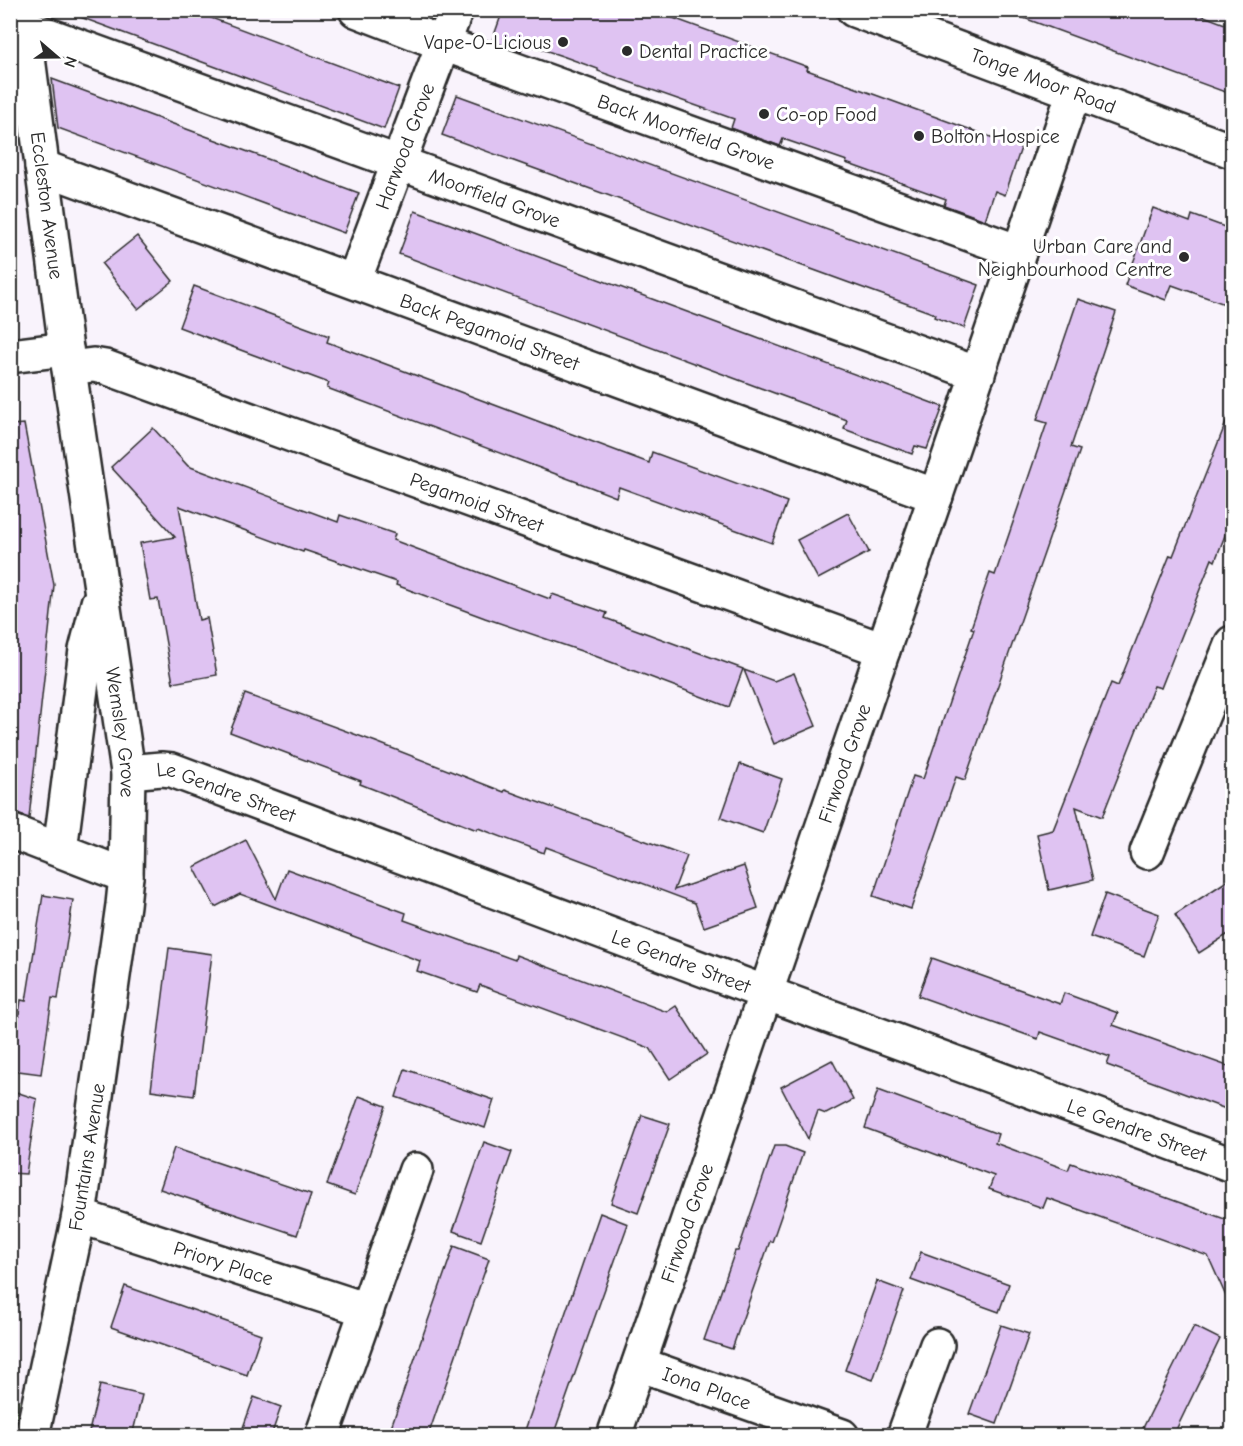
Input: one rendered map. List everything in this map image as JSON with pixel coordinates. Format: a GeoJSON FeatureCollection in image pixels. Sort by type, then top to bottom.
{"type":"FeatureCollection","features":[{"type":"Feature","properties":{"kind":"street","name":"Back Moorfield Grove"},"geometry":{"type":"LineString","coordinates":[[356,10],[444,44],[1020,252]]}},
{"type":"Feature","properties":{"kind":"street","name":"Harwood Grove"},"geometry":{"type":"LineString","coordinates":[[354,281],[456,10]]}},
{"type":"Feature","properties":{"kind":"street","name":"Tonge Moor Road"},"geometry":{"type":"LineString","coordinates":[[874,14],[1233,152]]}},
{"type":"Feature","properties":{"kind":"street","name":"Moorfield Grove"},"geometry":{"type":"LineString","coordinates":[[17,24],[978,374]]}},
{"type":"Feature","properties":{"kind":"street","name":"Eccleston Avenue"},"geometry":{"type":"LineString","coordinates":[[17,24],[42,167],[67,358]]}},
{"type":"Feature","properties":{"kind":"street","name":"Firwood Grove"},"geometry":{"type":"LineString","coordinates":[[614,1436],[1074,92]]}},
{"type":"Feature","properties":{"kind":"street","name":"Back Pegamoid Street"},"geometry":{"type":"LineString","coordinates":[[42,167],[936,496]]}},
{"type":"Feature","properties":{"kind":"street","name":"Pegamoid Street"},"geometry":{"type":"LineString","coordinates":[[10,356],[67,358],[105,367],[883,650]]}},
{"type":"Feature","properties":{"kind":"street","name":"Wemsley Grove"},"geometry":{"type":"LineString","coordinates":[[67,358],[128,772],[126,876]]}},
{"type":"Feature","properties":{"kind":"street","name":"Wemsley Grove"},"geometry":{"type":"LineString","coordinates":[[60,850],[86,650],[102,590]]}},
{"type":"Feature","properties":{"kind":"street"},"geometry":{"type":"LineString","coordinates":[[1147,852],[1233,643]]}},
{"type":"Feature","properties":{"kind":"street","name":"Le Gendre Street"},"geometry":{"type":"LineString","coordinates":[[128,772],[172,770],[1233,1166]]}},
{"type":"Feature","properties":{"kind":"street"},"geometry":{"type":"LineString","coordinates":[[10,831],[126,876]]}},
{"type":"Feature","properties":{"kind":"street","name":"Fountains Avenue"},"geometry":{"type":"LineString","coordinates":[[32,1436],[80,1216],[126,876]]}},
{"type":"Feature","properties":{"kind":"street"},"geometry":{"type":"LineString","coordinates":[[322,1436],[416,1170]]}},
{"type":"Feature","properties":{"kind":"street","name":"Priory Place"},"geometry":{"type":"LineString","coordinates":[[80,1216],[367,1310]]}},
{"type":"Feature","properties":{"kind":"street"},"geometry":{"type":"LineString","coordinates":[[904,1436],[937,1345]]}},
{"type":"Feature","properties":{"kind":"street","name":"Iona Place"},"geometry":{"type":"LineString","coordinates":[[639,1364],[842,1436]]}},
{"type":"Feature","properties":{"kind":"green space"},"geometry":{"type":"Polygon","coordinates":[[[11,1399],[19,1401],[12,1435],[11,1435],[11,1399]]]}},
{"type":"Feature","properties":{"kind":"building"},"geometry":{"type":"Polygon","coordinates":[[[73,10],[190,10],[399,88],[384,129],[72,14],[73,10]]]}},
{"type":"Feature","properties":{"kind":"building"},"geometry":{"type":"Polygon","coordinates":[[[503,10],[651,10],[1021,148],[1005,195],[995,191],[985,220],[944,205],[946,199],[846,163],[847,161],[783,139],[780,146],[731,128],[734,119],[565,57],[524,43],[521,52],[492,41],[503,10]]]}},
{"type":"Feature","properties":{"kind":"building"},"geometry":{"type":"Polygon","coordinates":[[[1014,10],[1188,10],[1233,27],[1233,95],[1013,14],[1014,10]]]}},
{"type":"Feature","properties":{"kind":"building"},"geometry":{"type":"Polygon","coordinates":[[[52,79],[359,193],[344,233],[58,128],[52,79]]]}},
{"type":"Feature","properties":{"kind":"building"},"geometry":{"type":"Polygon","coordinates":[[[457,95],[979,285],[964,328],[934,317],[935,314],[442,135],[457,95]]]}},
{"type":"Feature","properties":{"kind":"building","name":"Urban Care and Neighbourhood Centre"},"geometry":{"type":"Polygon","coordinates":[[[1153,208],[1190,222],[1192,215],[1233,230],[1233,307],[1172,285],[1166,300],[1125,285],[1153,208]]]}},
{"type":"Feature","properties":{"kind":"building"},"geometry":{"type":"Polygon","coordinates":[[[415,211],[943,407],[927,449],[915,446],[912,454],[844,429],[847,420],[399,254],[415,211]]]}},
{"type":"Feature","properties":{"kind":"building"},"geometry":{"type":"Polygon","coordinates":[[[137,236],[173,281],[138,309],[102,264],[137,236]]]}},
{"type":"Feature","properties":{"kind":"building"},"geometry":{"type":"Polygon","coordinates":[[[194,286],[329,336],[327,342],[649,463],[652,452],[787,502],[772,543],[619,487],[616,497],[327,388],[329,383],[179,327],[194,286]]]}},
{"type":"Feature","properties":{"kind":"building"},"geometry":{"type":"Polygon","coordinates":[[[1078,299],[1116,312],[1071,447],[1080,450],[965,780],[956,777],[911,909],[873,896],[913,776],[923,779],[974,629],[971,628],[990,573],[995,575],[1047,423],[1037,420],[1078,299]]]}},
{"type":"Feature","properties":{"kind":"building"},"geometry":{"type":"Polygon","coordinates":[[[1231,410],[1233,411],[1233,515],[1215,561],[1212,559],[1161,688],[1154,686],[1102,817],[1076,807],[1093,880],[1049,890],[1037,834],[1053,830],[1111,683],[1118,686],[1231,410]]]}},
{"type":"Feature","properties":{"kind":"building"},"geometry":{"type":"Polygon","coordinates":[[[24,424],[54,585],[29,818],[10,813],[10,425],[24,424]]]}},
{"type":"Feature","properties":{"kind":"building"},"geometry":{"type":"Polygon","coordinates":[[[153,428],[188,466],[338,522],[340,515],[395,534],[393,540],[550,599],[552,594],[607,613],[605,618],[743,669],[729,707],[587,653],[396,585],[397,582],[304,550],[303,552],[179,506],[199,620],[207,618],[217,675],[173,683],[158,599],[150,600],[140,543],[175,537],[111,467],[153,428]]]}},
{"type":"Feature","properties":{"kind":"building"},"geometry":{"type":"Polygon","coordinates":[[[848,513],[869,552],[818,579],[797,540],[848,513]]]}},
{"type":"Feature","properties":{"kind":"building"},"geometry":{"type":"Polygon","coordinates":[[[744,670],[774,681],[794,673],[816,726],[774,744],[744,670]]]}},
{"type":"Feature","properties":{"kind":"building"},"geometry":{"type":"Polygon","coordinates":[[[245,694],[504,792],[505,790],[687,856],[674,890],[744,866],[758,908],[704,927],[695,903],[546,847],[544,853],[478,828],[477,830],[360,784],[361,781],[230,732],[245,694]]]}},
{"type":"Feature","properties":{"kind":"building"},"geometry":{"type":"Polygon","coordinates":[[[740,764],[782,779],[763,833],[721,818],[740,764]]]}},
{"type":"Feature","properties":{"kind":"building"},"geometry":{"type":"Polygon","coordinates":[[[246,840],[276,899],[287,869],[406,913],[404,920],[515,960],[516,955],[667,1012],[676,1006],[707,1054],[670,1079],[650,1048],[480,985],[477,992],[417,971],[420,961],[240,894],[215,907],[194,867],[246,840]]]}},
{"type":"Feature","properties":{"kind":"building"},"geometry":{"type":"Polygon","coordinates":[[[1233,877],[1233,931],[1199,953],[1175,915],[1233,877]]]}},
{"type":"Feature","properties":{"kind":"building"},"geometry":{"type":"Polygon","coordinates":[[[1105,894],[1159,914],[1144,956],[1090,937],[1105,894]]]}},
{"type":"Feature","properties":{"kind":"building"},"geometry":{"type":"Polygon","coordinates":[[[43,895],[73,900],[58,999],[52,998],[41,1074],[11,1070],[21,1000],[26,1001],[43,895]]]}},
{"type":"Feature","properties":{"kind":"building"},"geometry":{"type":"Polygon","coordinates":[[[169,948],[212,954],[194,1096],[151,1090],[169,948]]]}},
{"type":"Feature","properties":{"kind":"building"},"geometry":{"type":"Polygon","coordinates":[[[932,958],[1060,1004],[1064,993],[1118,1013],[1113,1025],[1233,1068],[1233,1093],[1226,1109],[1107,1065],[1110,1057],[1040,1032],[1038,1039],[918,996],[932,958]]]}},
{"type":"Feature","properties":{"kind":"building"},"geometry":{"type":"Polygon","coordinates":[[[832,1060],[853,1100],[826,1114],[818,1111],[808,1139],[781,1087],[832,1060]]]}},
{"type":"Feature","properties":{"kind":"building"},"geometry":{"type":"Polygon","coordinates":[[[405,1069],[494,1100],[485,1128],[396,1097],[405,1069]]]}},
{"type":"Feature","properties":{"kind":"building"},"geometry":{"type":"Polygon","coordinates":[[[10,1090],[37,1099],[26,1174],[10,1173],[10,1090]]]}},
{"type":"Feature","properties":{"kind":"building"},"geometry":{"type":"Polygon","coordinates":[[[878,1090],[998,1134],[995,1143],[1068,1170],[1071,1163],[1233,1222],[1233,1312],[1208,1256],[1047,1198],[1043,1208],[989,1189],[994,1176],[865,1128],[878,1090]]]}},
{"type":"Feature","properties":{"kind":"building"},"geometry":{"type":"Polygon","coordinates":[[[359,1096],[386,1106],[355,1195],[327,1185],[359,1096]]]}},
{"type":"Feature","properties":{"kind":"building"},"geometry":{"type":"Polygon","coordinates":[[[642,1115],[670,1124],[638,1213],[611,1203],[642,1115]]]}},
{"type":"Feature","properties":{"kind":"building"},"geometry":{"type":"Polygon","coordinates":[[[484,1142],[512,1152],[481,1241],[453,1231],[484,1142]]]}},
{"type":"Feature","properties":{"kind":"building"},"geometry":{"type":"Polygon","coordinates":[[[774,1146],[785,1146],[803,1153],[732,1349],[704,1340],[774,1146]]]}},
{"type":"Feature","properties":{"kind":"building"},"geometry":{"type":"Polygon","coordinates":[[[174,1148],[311,1194],[297,1235],[160,1189],[174,1148]]]}},
{"type":"Feature","properties":{"kind":"building"},"geometry":{"type":"Polygon","coordinates":[[[600,1213],[628,1224],[553,1436],[523,1436],[600,1213]]]}},
{"type":"Feature","properties":{"kind":"building"},"geometry":{"type":"Polygon","coordinates":[[[454,1246],[489,1259],[428,1436],[417,1436],[391,1427],[454,1246]]]}},
{"type":"Feature","properties":{"kind":"building"},"geometry":{"type":"Polygon","coordinates":[[[921,1252],[1009,1284],[999,1312],[911,1280],[921,1252]]]}},
{"type":"Feature","properties":{"kind":"building"},"geometry":{"type":"Polygon","coordinates":[[[877,1281],[904,1291],[873,1380],[845,1370],[877,1281]]]}},
{"type":"Feature","properties":{"kind":"building"},"geometry":{"type":"Polygon","coordinates":[[[125,1286],[261,1334],[247,1375],[111,1327],[125,1286]]]}},
{"type":"Feature","properties":{"kind":"building"},"geometry":{"type":"Polygon","coordinates":[[[1001,1325],[1029,1334],[997,1424],[969,1414],[1001,1325]]]}},
{"type":"Feature","properties":{"kind":"building"},"geometry":{"type":"Polygon","coordinates":[[[1194,1326],[1220,1339],[1173,1436],[1139,1436],[1194,1326]]]}},
{"type":"Feature","properties":{"kind":"building"},"geometry":{"type":"Polygon","coordinates":[[[100,1385],[142,1395],[132,1436],[88,1436],[100,1385]]]}},
{"type":"Feature","properties":{"kind":"building"},"geometry":{"type":"Polygon","coordinates":[[[254,1397],[281,1407],[271,1436],[240,1436],[254,1397]]]}},
{"type":"Feature","properties":{"kind":"place","name":"Vape-O-Licious"},"geometry":{"type":"Point","coordinates":[563,42]}},
{"type":"Feature","properties":{"kind":"place","name":"Dental Practice"},"geometry":{"type":"Point","coordinates":[627,51]}},
{"type":"Feature","properties":{"kind":"place","name":"Co-op Food"},"geometry":{"type":"Point","coordinates":[764,114]}},
{"type":"Feature","properties":{"kind":"place","name":"Bolton Hospice"},"geometry":{"type":"Point","coordinates":[919,136]}},
{"type":"Feature","properties":{"kind":"place","name":"Urban Care and Neighbourhood Centre"},"geometry":{"type":"Point","coordinates":[1184,257]}}]}
